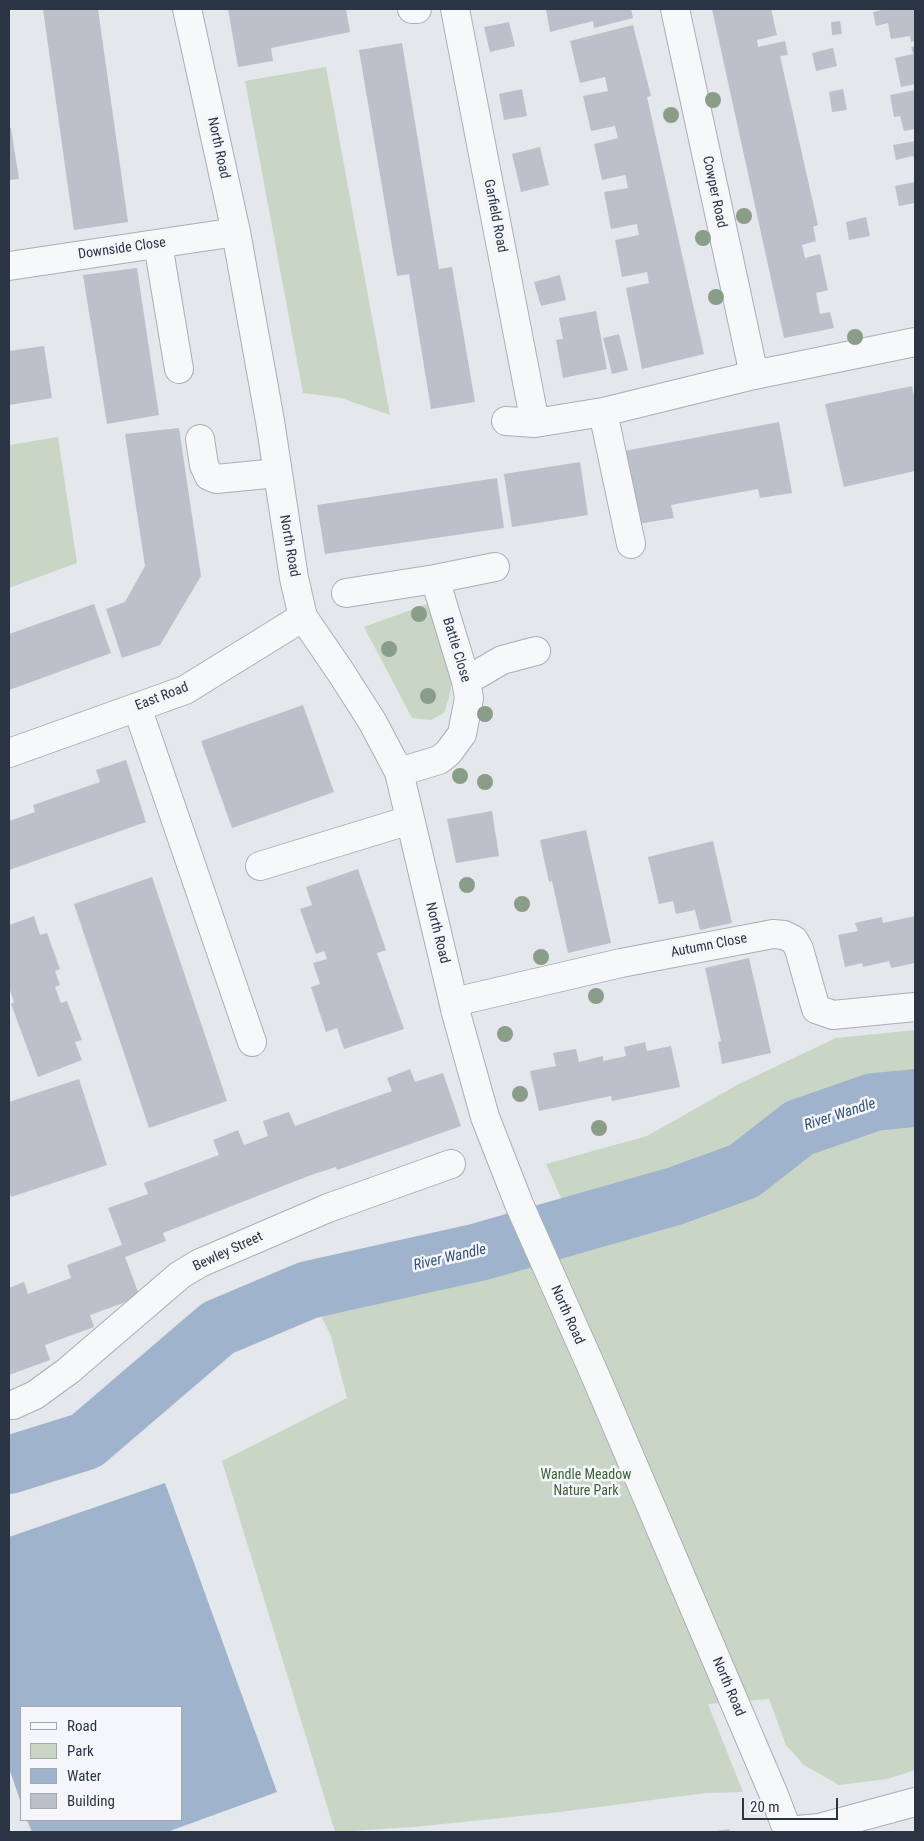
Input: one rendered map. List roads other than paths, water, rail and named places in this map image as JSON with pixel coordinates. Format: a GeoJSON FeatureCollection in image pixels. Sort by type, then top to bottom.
{"type":"FeatureCollection","features":[{"type":"Feature","properties":{"kind":"street","name":"North Road"},"geometry":{"type":"LineString","coordinates":[[187,9],[236,232],[270,421],[294,578],[304,617],[372,721],[399,772],[454,1002],[485,1117],[519,1204],[595,1375],[763,1768],[787,1832]]}},
{"type":"Feature","properties":{"kind":"street"},"geometry":{"type":"LineString","coordinates":[[412,9],[417,9]]}},
{"type":"Feature","properties":{"kind":"street"},"geometry":{"type":"LineString","coordinates":[[450,9],[455,9]]}},
{"type":"Feature","properties":{"kind":"street","name":"Garfield Road"},"geometry":{"type":"LineString","coordinates":[[455,9],[535,423]]}},
{"type":"Feature","properties":{"kind":"street","name":"Cowper Road"},"geometry":{"type":"LineString","coordinates":[[675,9],[754,375]]}},
{"type":"Feature","properties":{"kind":"street","name":"Downside Close"},"geometry":{"type":"LineString","coordinates":[[9,266],[236,232]]}},
{"type":"Feature","properties":{"kind":"street"},"geometry":{"type":"LineString","coordinates":[[158,244],[179,369]]}},
{"type":"Feature","properties":{"kind":"street"},"geometry":{"type":"LineString","coordinates":[[506,420],[535,423],[603,412],[754,375],[915,342]]}},
{"type":"Feature","properties":{"kind":"street"},"geometry":{"type":"LineString","coordinates":[[603,412],[631,544]]}},
{"type":"Feature","properties":{"kind":"street"},"geometry":{"type":"LineString","coordinates":[[200,439],[204,465],[209,476],[216,479],[277,472]]}},
{"type":"Feature","properties":{"kind":"street"},"geometry":{"type":"LineString","coordinates":[[346,593],[435,579],[495,567]]}},
{"type":"Feature","properties":{"kind":"street","name":"Battle Close"},"geometry":{"type":"LineString","coordinates":[[399,772],[439,760],[456,744],[462,734],[469,698],[466,681],[435,579]]}},
{"type":"Feature","properties":{"kind":"street","name":"East Road"},"geometry":{"type":"LineString","coordinates":[[9,753],[185,690],[304,617]]}},
{"type":"Feature","properties":{"kind":"street"},"geometry":{"type":"LineString","coordinates":[[466,681],[502,660],[536,651]]}},
{"type":"Feature","properties":{"kind":"street"},"geometry":{"type":"LineString","coordinates":[[137,707],[252,1042]]}},
{"type":"Feature","properties":{"kind":"street"},"geometry":{"type":"LineString","coordinates":[[260,866],[410,820]]}},
{"type":"Feature","properties":{"kind":"street","name":"Autumn Close"},"geometry":{"type":"LineString","coordinates":[[454,1002],[621,963],[773,934],[784,935],[794,940],[799,949],[816,1009],[834,1015],[915,1007]]}},
{"type":"Feature","properties":{"kind":"street","name":"Bewley Street"},"geometry":{"type":"LineString","coordinates":[[9,1405],[35,1395],[68,1371],[180,1275],[200,1263],[328,1208],[451,1164]]}},
{"type":"Feature","properties":{"kind":"street"},"geometry":{"type":"LineString","coordinates":[[787,1832],[819,1828],[915,1802]]}},
{"type":"Feature","properties":{"kind":"water"},"geometry":{"type":"Polygon","coordinates":[[[165,1483],[277,1792],[167,1832],[32,1832],[27,1821],[182,1821],[182,1706],[20,1706],[20,1800],[9,1768],[9,1537],[165,1483]]]}},
{"type":"Feature","properties":{"kind":"waterway","name":"River Wandle"},"geometry":{"type":"LineString","coordinates":[[9,1465],[86,1441],[218,1328],[308,1290],[479,1252],[675,1196],[744,1171],[799,1128],[874,1102],[915,1098]]}},
{"type":"Feature","properties":{"kind":"park label","name":"Wandle Meadow Nature Park"},"geometry":{"type":"Point","coordinates":[586,1484]}}]}
